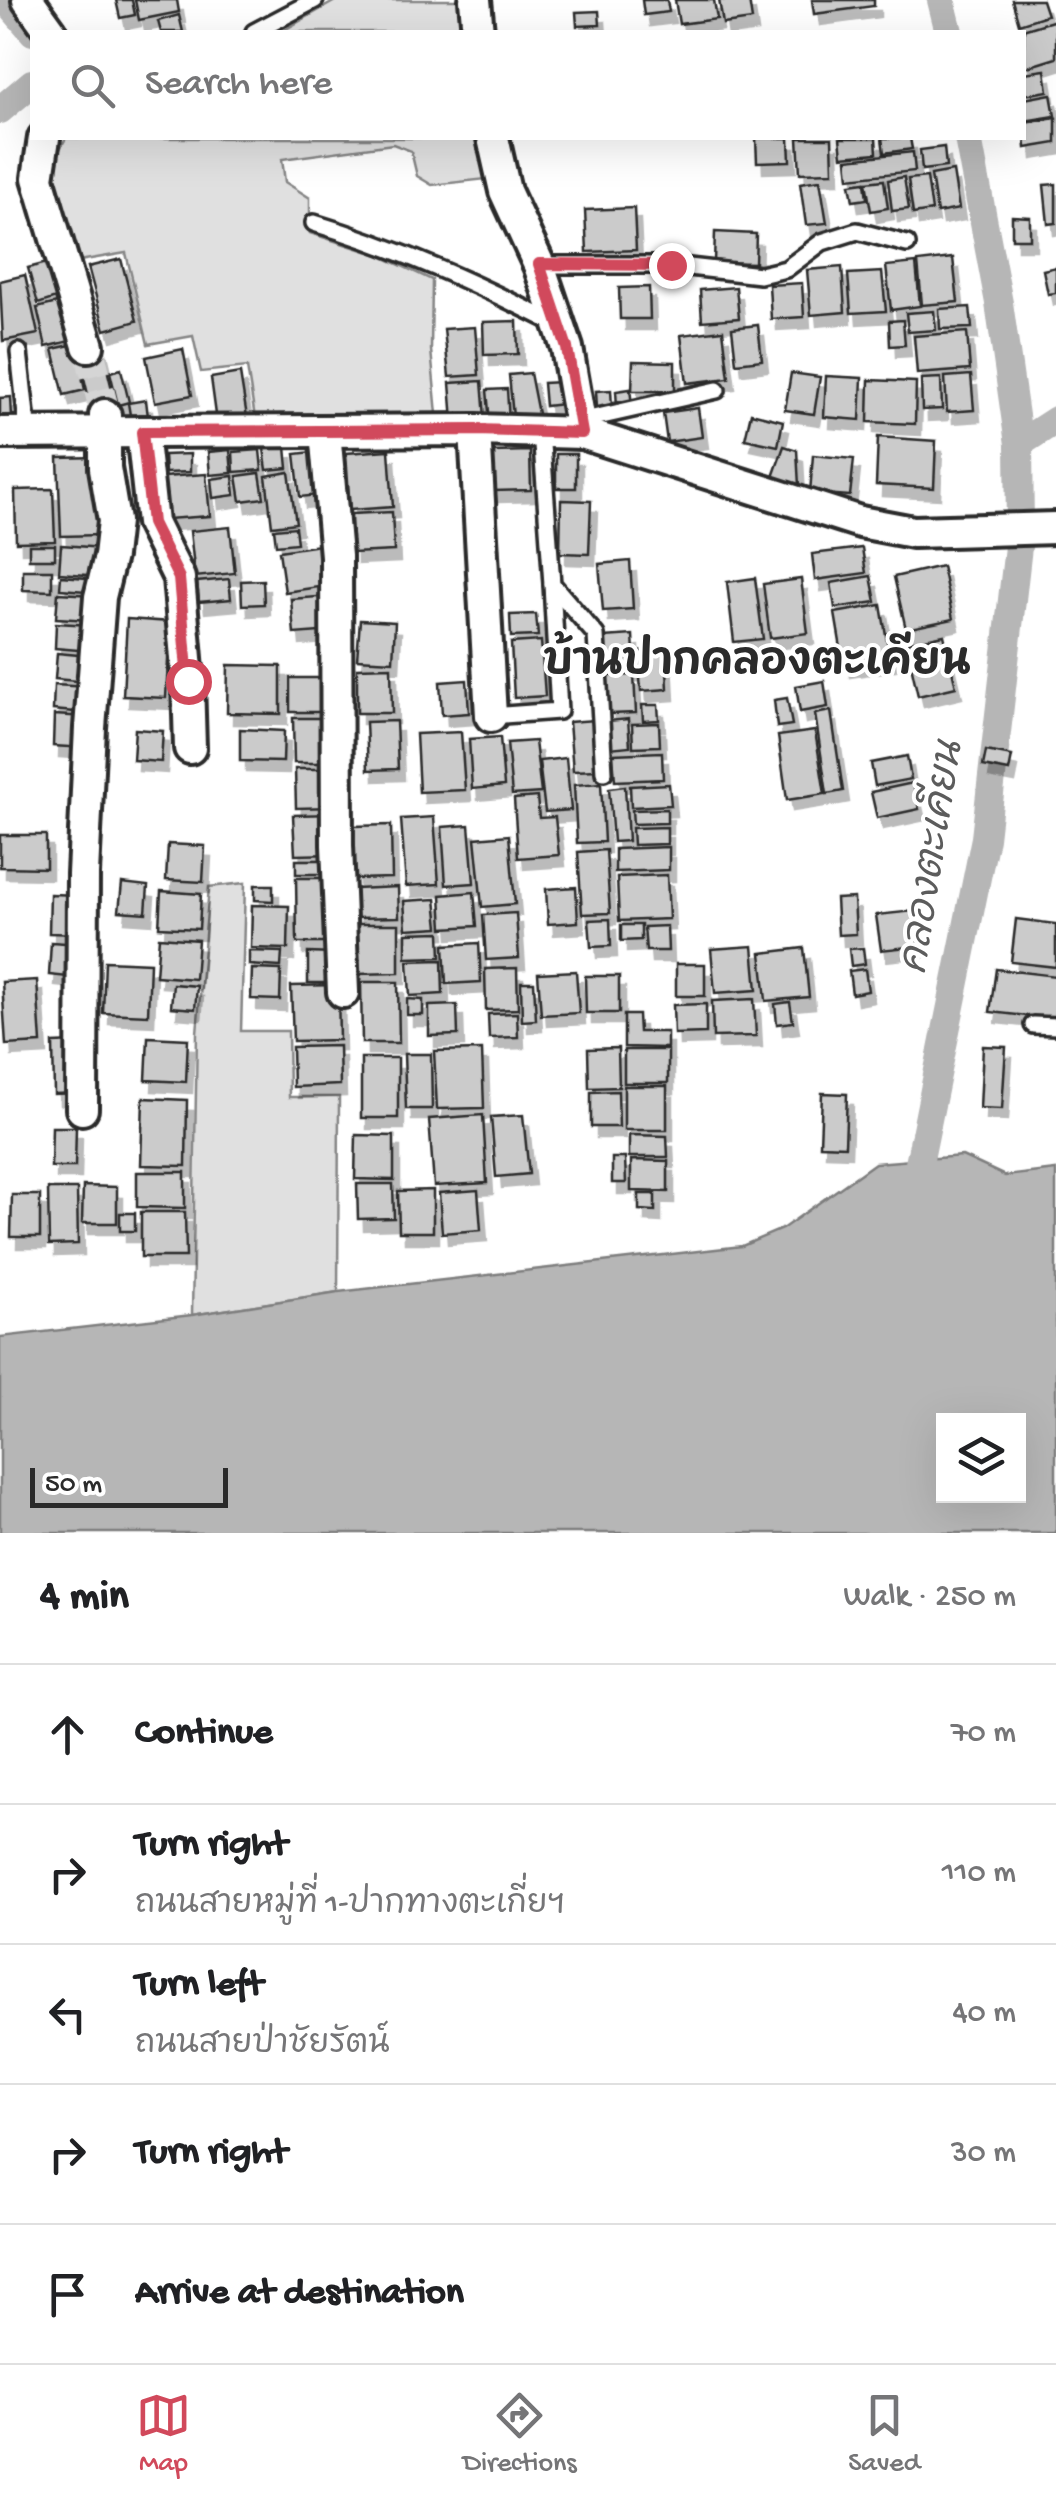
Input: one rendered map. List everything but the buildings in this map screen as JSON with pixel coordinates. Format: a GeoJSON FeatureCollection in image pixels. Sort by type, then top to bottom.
{"type":"FeatureCollection","features":[{"type":"Feature","properties":{"kind":"street"},"geometry":{"type":"LineString","coordinates":[[28,0],[50,30]]}},
{"type":"Feature","properties":{"kind":"street"},"geometry":{"type":"LineString","coordinates":[[475,0],[478,30]]}},
{"type":"Feature","properties":{"kind":"street"},"geometry":{"type":"LineString","coordinates":[[44,140],[38,178],[88,346]]}},
{"type":"Feature","properties":{"kind":"street"},"geometry":{"type":"LineString","coordinates":[[493,140],[505,191],[539,264],[567,348],[581,427]]}},
{"type":"Feature","properties":{"kind":"street"},"geometry":{"type":"LineString","coordinates":[[14,433],[105,423],[142,432],[541,431],[581,427],[860,522],[913,532],[1056,528]]}},
{"type":"Feature","properties":{"kind":"street"},"geometry":{"type":"LineString","coordinates":[[82,1109],[83,874],[90,728],[100,597],[114,521],[105,468],[105,423]]}},
{"type":"Feature","properties":{"kind":"street"},"geometry":{"type":"LineString","coordinates":[[476,430],[491,716]]}},
{"type":"Feature","properties":{"kind":"street"},"geometry":{"type":"LineString","coordinates":[[325,431],[336,556],[336,845],[343,992]]}},
{"type":"Feature","properties":{"kind":"street"},"geometry":{"type":"LineString","coordinates":[[142,432],[152,523],[179,578],[190,748]]}},
{"type":"Feature","properties":{"kind":"lane"},"geometry":{"type":"LineString","coordinates":[[258,30],[315,0]]}},
{"type":"Feature","properties":{"kind":"lane"},"geometry":{"type":"LineString","coordinates":[[314,223],[366,239],[481,286],[559,326]]}},
{"type":"Feature","properties":{"kind":"lane"},"geometry":{"type":"LineString","coordinates":[[539,264],[671,265],[760,274],[786,269],[822,242],[857,231],[907,244]]}},
{"type":"Feature","properties":{"kind":"lane"},"geometry":{"type":"LineString","coordinates":[[14,433],[19,352]]}},
{"type":"Feature","properties":{"kind":"lane"},"geometry":{"type":"LineString","coordinates":[[581,427],[718,390]]}},
{"type":"Feature","properties":{"kind":"lane"},"geometry":{"type":"LineString","coordinates":[[491,716],[559,711],[541,431]]}},
{"type":"Feature","properties":{"kind":"lane"},"geometry":{"type":"LineString","coordinates":[[114,521],[152,523]]}},
{"type":"Feature","properties":{"kind":"lane"},"geometry":{"type":"LineString","coordinates":[[552,584],[596,635],[604,772]]}},
{"type":"Feature","properties":{"kind":"lane"},"geometry":{"type":"LineString","coordinates":[[1032,1025],[1056,1026]]}},
{"type":"Feature","properties":{"kind":"shaded area"},"geometry":{"type":"Polygon","coordinates":[[[337,0],[458,0],[462,30],[284,30],[337,0]]]}},
{"type":"Feature","properties":{"kind":"shaded area"},"geometry":{"type":"Polygon","coordinates":[[[65,140],[477,140],[487,179],[432,185],[417,176],[411,151],[393,144],[282,159],[285,182],[310,198],[310,233],[379,255],[432,280],[431,350],[438,425],[256,424],[247,367],[201,372],[193,336],[148,344],[126,253],[73,262],[52,193],[52,164],[65,140]]]}},
{"type":"Feature","properties":{"kind":"shaded area"},"geometry":{"type":"Polygon","coordinates":[[[245,883],[241,1031],[288,1031],[289,1097],[339,1097],[338,1292],[192,1315],[197,1033],[209,887],[245,883]]]}},
{"type":"Feature","properties":{"kind":"shaded area"},"geometry":{"type":"Polygon","coordinates":[[[962,1156],[1005,1176],[1056,1170],[1056,1533],[0,1533],[0,1337],[192,1315],[338,1292],[742,1246],[782,1229],[875,1163],[962,1156]]]}},
{"type":"Feature","properties":{"kind":"waterway","name":"คลองตะเคียน"},"geometry":{"type":"LineString","coordinates":[[941,0],[948,30]]}},
{"type":"Feature","properties":{"kind":"waterway"},"geometry":{"type":"LineString","coordinates":[[0,1],[10,5],[31,30]]}},
{"type":"Feature","properties":{"kind":"waterway"},"geometry":{"type":"LineString","coordinates":[[0,110],[30,85]]}},
{"type":"Feature","properties":{"kind":"waterway","name":"คลองตะเคียน"},"geometry":{"type":"LineString","coordinates":[[919,1193],[917,1174],[985,838],[1020,529],[1019,444],[999,303],[968,140]]}},
{"type":"Feature","properties":{"kind":"waterway"},"geometry":{"type":"LineString","coordinates":[[1019,444],[1056,420]]}},
{"type":"Feature","properties":{"kind":"tunnel"},"geometry":{"type":"LineString","coordinates":[[88,346],[105,413]]}},
{"type":"Feature","properties":{"kind":"district","name":"บ้านปากคลองตะเคียน"},"geometry":{"type":"Point","coordinates":[757,665]}},
{"type":"Feature","properties":{"kind":"route"},"geometry":{"type":"LineString","coordinates":[[188,681],[179,578],[152,523],[142,432],[582,433],[567,348],[539,264],[671,265]]}}]}
